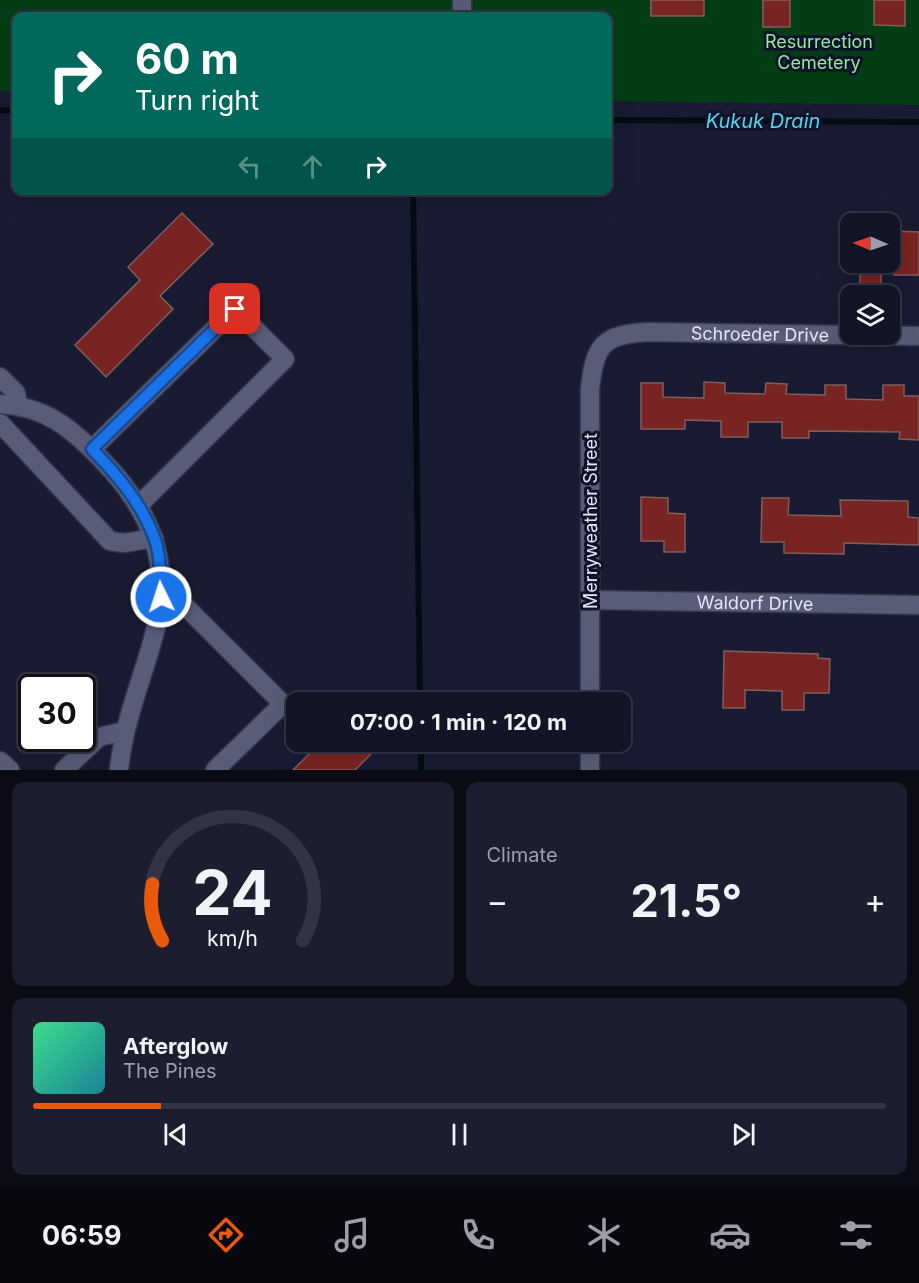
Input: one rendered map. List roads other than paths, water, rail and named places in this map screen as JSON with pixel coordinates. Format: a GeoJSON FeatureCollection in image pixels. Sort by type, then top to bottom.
{"type":"FeatureCollection","features":[{"type":"Feature","properties":{"kind":"street"},"geometry":{"type":"LineString","coordinates":[[92,449],[235,309],[285,359],[139,505]]}},
{"type":"Feature","properties":{"kind":"street","name":"Schroeder Drive"},"geometry":{"type":"LineString","coordinates":[[604,343],[617,335],[649,332],[919,336]]}},
{"type":"Feature","properties":{"kind":"street","name":"Merryweather Street"},"geometry":{"type":"LineString","coordinates":[[590,692],[590,390],[592,369],[604,343]]}},
{"type":"Feature","properties":{"kind":"street"},"geometry":{"type":"LineString","coordinates":[[0,377],[16,393],[18,405]]}},
{"type":"Feature","properties":{"kind":"street"},"geometry":{"type":"LineString","coordinates":[[0,404],[18,405],[45,413],[67,425],[117,476],[139,505],[154,538],[160,573],[161,597],[152,643],[125,731],[119,770]]}},
{"type":"Feature","properties":{"kind":"street"},"geometry":{"type":"LineString","coordinates":[[0,423],[110,541],[124,543],[154,538]]}},
{"type":"Feature","properties":{"kind":"street"},"geometry":{"type":"LineString","coordinates":[[161,597],[178,599],[283,704],[215,770]]}},
{"type":"Feature","properties":{"kind":"street","name":"Waldorf Drive"},"geometry":{"type":"LineString","coordinates":[[590,600],[919,605]]}},
{"type":"Feature","properties":{"kind":"street"},"geometry":{"type":"LineString","coordinates":[[64,770],[99,737],[125,731]]}},
{"type":"Feature","properties":{"kind":"street"},"geometry":{"type":"LineString","coordinates":[[590,752],[590,770]]}},
{"type":"Feature","properties":{"kind":"street"},"geometry":{"type":"LineString","coordinates":[[0,761],[10,770]]}},
{"type":"Feature","properties":{"kind":"waterway","name":"Kukuk Drain"},"geometry":{"type":"LineString","coordinates":[[0,110],[12,111]]}},
{"type":"Feature","properties":{"kind":"waterway","name":"Kukuk Drain"},"geometry":{"type":"LineString","coordinates":[[612,120],[919,122]]}},
{"type":"Feature","properties":{"kind":"waterway"},"geometry":{"type":"LineString","coordinates":[[413,195],[420,692]]}},
{"type":"Feature","properties":{"kind":"waterway"},"geometry":{"type":"LineString","coordinates":[[421,752],[421,770]]}},
{"type":"Feature","properties":{"kind":"park label","name":"Resurrection Cemetery"},"geometry":{"type":"Point","coordinates":[819,51]}}]}
